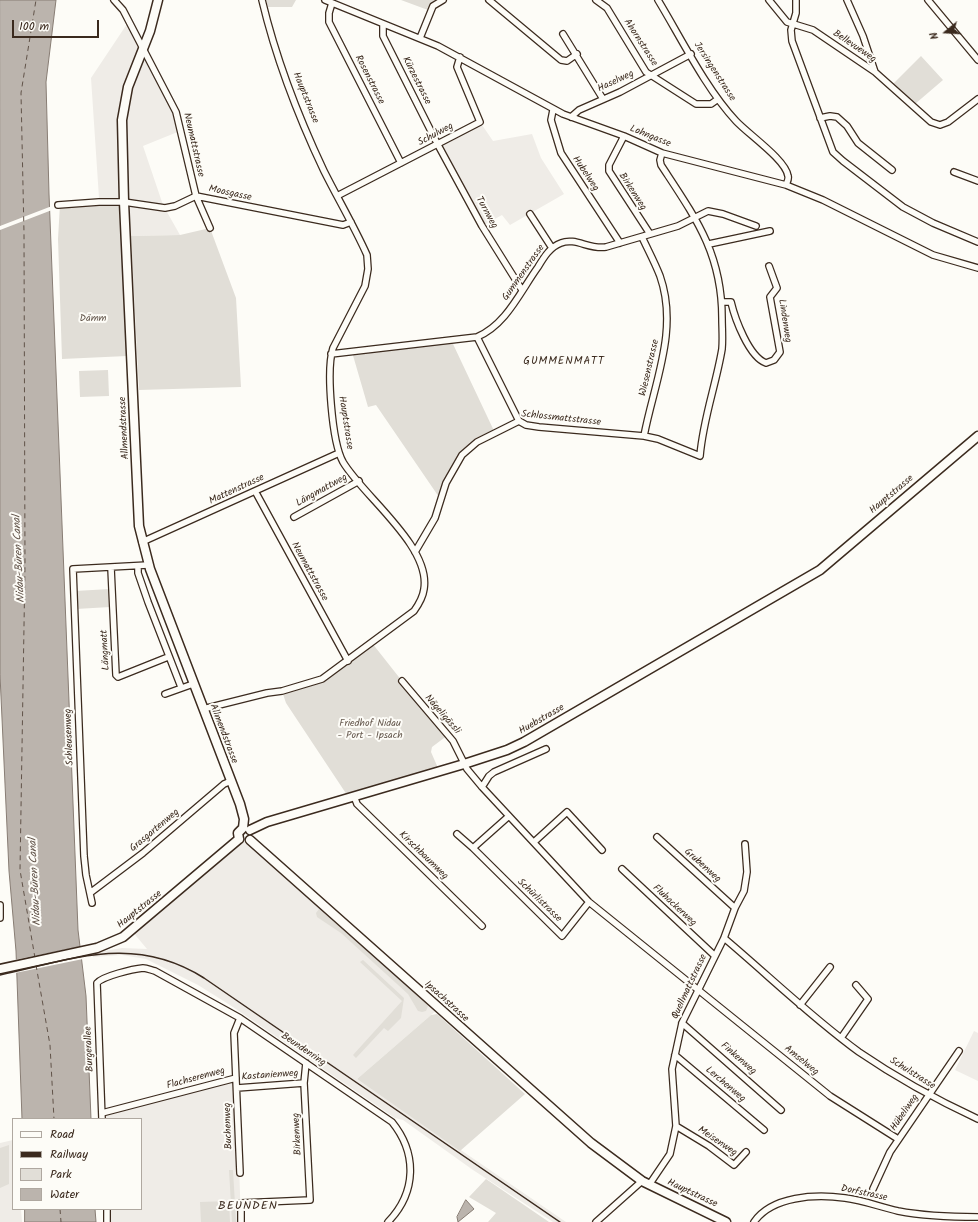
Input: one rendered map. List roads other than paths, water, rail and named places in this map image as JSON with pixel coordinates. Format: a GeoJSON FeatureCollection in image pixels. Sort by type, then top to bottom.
{"type":"FeatureCollection","features":[{"type":"Feature","properties":{"kind":"main road","name":"Allmendstrasse"},"geometry":{"type":"LineString","coordinates":[[158,0],[154,19],[130,80],[123,109],[122,129],[139,526],[148,566],[243,813],[246,829],[238,833],[238,839]]}},
{"type":"Feature","properties":{"kind":"main road","name":"Hauptstrasse"},"geometry":{"type":"LineString","coordinates":[[820,570],[978,436]]}},
{"type":"Feature","properties":{"kind":"main road","name":"Huebstrasse"},"geometry":{"type":"LineString","coordinates":[[246,829],[507,750],[524,742],[820,570]]}},
{"type":"Feature","properties":{"kind":"main road"},"geometry":{"type":"LineString","coordinates":[[238,839],[244,842],[250,840],[252,834],[246,829]]}},
{"type":"Feature","properties":{"kind":"main road","name":"Hauptstrasse"},"geometry":{"type":"LineString","coordinates":[[2,968],[92,950],[112,942],[132,931],[238,839]]}},
{"type":"Feature","properties":{"kind":"main road","name":"Ipsachstrasse"},"geometry":{"type":"LineString","coordinates":[[250,840],[570,1126],[645,1183]]}},
{"type":"Feature","properties":{"kind":"main road","name":"Hauptstrasse"},"geometry":{"type":"LineString","coordinates":[[645,1183],[726,1222]]}},
{"type":"Feature","properties":{"kind":"street","name":"Neumattstrasse"},"geometry":{"type":"LineString","coordinates":[[114,0],[123,10],[176,112],[196,196],[210,228]]}},
{"type":"Feature","properties":{"kind":"street","name":"Hauptstrasse"},"geometry":{"type":"LineString","coordinates":[[203,709],[311,684],[325,677],[407,617],[421,600],[425,578],[422,563],[416,552],[348,468],[339,454],[329,381],[331,354],[365,286],[368,269],[367,255],[320,162],[285,76],[271,36],[262,0]]}},
{"type":"Feature","properties":{"kind":"street","name":"Lohngasse"},"geometry":{"type":"LineString","coordinates":[[325,0],[420,38],[460,57],[553,110],[624,136],[662,153],[786,185],[823,200],[933,255],[978,268]]}},
{"type":"Feature","properties":{"kind":"street"},"geometry":{"type":"LineString","coordinates":[[420,38],[433,6],[443,0]]}},
{"type":"Feature","properties":{"kind":"street"},"geometry":{"type":"LineString","coordinates":[[489,0],[561,60],[567,61],[577,54]]}},
{"type":"Feature","properties":{"kind":"street","name":"Ahornstrasse"},"geometry":{"type":"LineString","coordinates":[[596,0],[598,3],[607,8],[646,72],[696,104],[711,104],[718,99]]}},
{"type":"Feature","properties":{"kind":"street","name":"Jersingenstrasse"},"geometry":{"type":"LineString","coordinates":[[658,0],[718,99],[736,120],[766,147],[786,168],[789,177],[786,185]]}},
{"type":"Feature","properties":{"kind":"street"},"geometry":{"type":"LineString","coordinates":[[769,0],[783,18],[793,25]]}},
{"type":"Feature","properties":{"kind":"street"},"geometry":{"type":"LineString","coordinates":[[796,0],[796,13],[793,25],[792,41],[830,146],[842,161],[890,198],[914,214],[978,242]]}},
{"type":"Feature","properties":{"kind":"street"},"geometry":{"type":"LineString","coordinates":[[847,0],[863,36],[875,72]]}},
{"type":"Feature","properties":{"kind":"street"},"geometry":{"type":"LineString","coordinates":[[928,0],[978,60]]}},
{"type":"Feature","properties":{"kind":"street","name":"Rosenstrasse"},"geometry":{"type":"LineString","coordinates":[[332,3],[329,13],[329,22],[401,163]]}},
{"type":"Feature","properties":{"kind":"street","name":"Kürzestrasse"},"geometry":{"type":"LineString","coordinates":[[383,24],[383,36],[438,145]]}},
{"type":"Feature","properties":{"kind":"street","name":"Bellevueweg"},"geometry":{"type":"LineString","coordinates":[[793,25],[812,30],[875,72],[931,122],[940,125],[948,122],[978,99]]}},
{"type":"Feature","properties":{"kind":"street"},"geometry":{"type":"LineString","coordinates":[[563,34],[577,54],[603,99]]}},
{"type":"Feature","properties":{"kind":"street","name":"Haselweg"},"geometry":{"type":"LineString","coordinates":[[571,117],[579,110],[691,54]]}},
{"type":"Feature","properties":{"kind":"street","name":"Schulweg"},"geometry":{"type":"LineString","coordinates":[[337,196],[480,122],[457,67],[460,57]]}},
{"type":"Feature","properties":{"kind":"street","name":"Hubelweg"},"geometry":{"type":"LineString","coordinates":[[553,110],[551,120],[561,153],[620,242]]}},
{"type":"Feature","properties":{"kind":"street"},"geometry":{"type":"LineString","coordinates":[[820,118],[830,116],[837,118],[847,126],[858,143],[892,170]]}},
{"type":"Feature","properties":{"kind":"street","name":"Birkenweg"},"geometry":{"type":"LineString","coordinates":[[624,136],[609,165],[609,171],[650,234]]}},
{"type":"Feature","properties":{"kind":"street","name":"Turnweg"},"geometry":{"type":"LineString","coordinates":[[438,145],[484,228],[522,290]]}},
{"type":"Feature","properties":{"kind":"street"},"geometry":{"type":"LineString","coordinates":[[662,153],[660,160],[661,165],[696,218],[709,244],[717,268],[722,302]]}},
{"type":"Feature","properties":{"kind":"street"},"geometry":{"type":"LineString","coordinates":[[954,172],[978,181]]}},
{"type":"Feature","properties":{"kind":"street","name":"Moosgasse"},"geometry":{"type":"LineString","coordinates":[[58,205],[124,202],[165,208],[175,206],[196,196],[343,225],[351,222]]}},
{"type":"Feature","properties":{"kind":"street","name":"Gummenstrasse"},"geometry":{"type":"LineString","coordinates":[[331,354],[477,337],[492,329],[502,321],[552,248],[567,241],[602,248],[678,226],[708,211],[723,214],[756,226]]}},
{"type":"Feature","properties":{"kind":"street"},"geometry":{"type":"LineString","coordinates":[[530,214],[552,248]]}},
{"type":"Feature","properties":{"kind":"street"},"geometry":{"type":"LineString","coordinates":[[709,244],[770,231]]}},
{"type":"Feature","properties":{"kind":"street","name":"Wiesenstrasse"},"geometry":{"type":"LineString","coordinates":[[642,237],[660,276],[664,292],[667,322],[664,355],[648,412],[644,436]]}},
{"type":"Feature","properties":{"kind":"street","name":"Lindenweg"},"geometry":{"type":"LineString","coordinates":[[722,302],[731,302],[736,321],[758,359],[766,363],[774,360],[780,352],[770,297],[777,288],[769,266]]}},
{"type":"Feature","properties":{"kind":"street","name":"Schlossmattstrasse"},"geometry":{"type":"LineString","coordinates":[[416,552],[435,518],[446,483],[462,455],[477,442],[519,421],[526,425],[539,427],[644,436],[658,439],[700,456],[702,432],[722,347],[722,302]]}},
{"type":"Feature","properties":{"kind":"street"},"geometry":{"type":"LineString","coordinates":[[477,337],[519,421]]}},
{"type":"Feature","properties":{"kind":"street","name":"Mattenstrasse"},"geometry":{"type":"LineString","coordinates":[[142,542],[339,454]]}},
{"type":"Feature","properties":{"kind":"street","name":"Längmattweg"},"geometry":{"type":"LineString","coordinates":[[294,517],[359,481]]}},
{"type":"Feature","properties":{"kind":"street","name":"Neumattstrasse"},"geometry":{"type":"LineString","coordinates":[[255,491],[348,661]]}},
{"type":"Feature","properties":{"kind":"street"},"geometry":{"type":"LineString","coordinates":[[111,568],[148,566]]}},
{"type":"Feature","properties":{"kind":"street"},"geometry":{"type":"LineString","coordinates":[[138,567],[138,573],[168,657],[181,687]]}},
{"type":"Feature","properties":{"kind":"street","name":"Schleusenweg"},"geometry":{"type":"LineString","coordinates":[[92,904],[86,875],[82,820],[73,568],[111,568]]}},
{"type":"Feature","properties":{"kind":"street","name":"Längmatt"},"geometry":{"type":"LineString","coordinates":[[111,568],[116,675],[118,677],[168,657]]}},
{"type":"Feature","properties":{"kind":"street","name":"Nägeligässli"},"geometry":{"type":"LineString","coordinates":[[402,681],[453,741],[458,748],[464,764]]}},
{"type":"Feature","properties":{"kind":"street"},"geometry":{"type":"LineString","coordinates":[[165,694],[181,687],[193,684]]}},
{"type":"Feature","properties":{"kind":"street"},"geometry":{"type":"LineString","coordinates":[[482,788],[489,776],[494,772],[546,749]]}},
{"type":"Feature","properties":{"kind":"street"},"geometry":{"type":"LineString","coordinates":[[464,764],[482,788],[589,902],[698,990]]}},
{"type":"Feature","properties":{"kind":"street","name":"Grasgartenweg"},"geometry":{"type":"LineString","coordinates":[[90,893],[143,853],[224,784],[231,781]]}},
{"type":"Feature","properties":{"kind":"street","name":"Kirschbaumweg"},"geometry":{"type":"LineString","coordinates":[[354,796],[357,804],[482,926]]}},
{"type":"Feature","properties":{"kind":"street"},"geometry":{"type":"LineString","coordinates":[[534,842],[567,812],[602,850]]}},
{"type":"Feature","properties":{"kind":"street"},"geometry":{"type":"LineString","coordinates":[[473,848],[509,816]]}},
{"type":"Feature","properties":{"kind":"street","name":"Schürlistrasse"},"geometry":{"type":"LineString","coordinates":[[457,834],[562,936],[589,902]]}},
{"type":"Feature","properties":{"kind":"street","name":"Grubenweg"},"geometry":{"type":"LineString","coordinates":[[657,837],[735,908]]}},
{"type":"Feature","properties":{"kind":"street","name":"Quellmattstrasse"},"geometry":{"type":"LineString","coordinates":[[645,1183],[670,1154],[676,1126],[672,1083],[675,1054],[682,1023],[724,938],[735,908],[744,891],[747,872],[745,844]]}},
{"type":"Feature","properties":{"kind":"street","name":"Fluhackerweg"},"geometry":{"type":"LineString","coordinates":[[622,869],[715,956]]}},
{"type":"Feature","properties":{"kind":"street"},"geometry":{"type":"LineString","coordinates":[[0,905],[0,918]]}},
{"type":"Feature","properties":{"kind":"street","name":"Schulstrasse"},"geometry":{"type":"LineString","coordinates":[[724,938],[800,1005],[860,1052],[928,1096],[978,1119]]}},
{"type":"Feature","properties":{"kind":"street"},"geometry":{"type":"LineString","coordinates":[[800,1005],[830,967]]}},
{"type":"Feature","properties":{"kind":"street","name":"Beundenring"},"geometry":{"type":"LineString","coordinates":[[100,980],[137,969],[146,968],[161,973],[240,1018],[392,1122],[401,1134],[408,1153],[411,1175],[409,1187],[404,1198],[388,1222]]}},
{"type":"Feature","properties":{"kind":"street","name":"Burgerallee"},"geometry":{"type":"LineString","coordinates":[[100,980],[96,989],[102,1116]]}},
{"type":"Feature","properties":{"kind":"street"},"geometry":{"type":"LineString","coordinates":[[841,1038],[868,999],[856,985]]}},
{"type":"Feature","properties":{"kind":"street","name":"Amselweg"},"geometry":{"type":"LineString","coordinates":[[698,990],[830,1096],[898,1139]]}},
{"type":"Feature","properties":{"kind":"street","name":"Flachserenweg"},"geometry":{"type":"LineString","coordinates":[[102,1116],[236,1078],[234,1034],[240,1018]]}},
{"type":"Feature","properties":{"kind":"street","name":"Finkenweg"},"geometry":{"type":"LineString","coordinates":[[682,1023],[781,1110]]}},
{"type":"Feature","properties":{"kind":"street","name":"Hübeliweg"},"geometry":{"type":"LineString","coordinates":[[873,1189],[890,1152],[898,1139],[959,1051]]}},
{"type":"Feature","properties":{"kind":"street","name":"Lerchenweg"},"geometry":{"type":"LineString","coordinates":[[675,1054],[764,1130]]}},
{"type":"Feature","properties":{"kind":"street","name":"Birkenweg"},"geometry":{"type":"LineString","coordinates":[[241,1222],[241,1203],[310,1200],[304,1083],[306,1063]]}},
{"type":"Feature","properties":{"kind":"street","name":"Buchenweg"},"geometry":{"type":"LineString","coordinates":[[236,1078],[240,1173]]}},
{"type":"Feature","properties":{"kind":"street","name":"Kastanienweg"},"geometry":{"type":"LineString","coordinates":[[237,1088],[304,1083]]}},
{"type":"Feature","properties":{"kind":"street","name":"Meisenweg"},"geometry":{"type":"LineString","coordinates":[[676,1126],[709,1146],[734,1165],[746,1152]]}},
{"type":"Feature","properties":{"kind":"street"},"geometry":{"type":"LineString","coordinates":[[596,1222],[645,1183]]}},
{"type":"Feature","properties":{"kind":"street","name":"Dorfstrasse"},"geometry":{"type":"LineString","coordinates":[[754,1222],[763,1211],[782,1203],[810,1197],[829,1196],[845,1198],[899,1211],[954,1217],[978,1217]]}},
{"type":"Feature","properties":{"kind":"street"},"geometry":{"type":"LineString","coordinates":[[107,1210],[107,1222]]}},
{"type":"Feature","properties":{"kind":"water","name":"Nidau-Büren Canal"},"geometry":{"type":"Polygon","coordinates":[[[0,0],[56,0],[46,82],[49,194],[78,930],[86,996],[91,1118],[22,1118],[16,951],[9,871],[0,675],[0,0]]]}},
{"type":"Feature","properties":{"kind":"water"},"geometry":{"type":"Polygon","coordinates":[[[466,1200],[474,1209],[458,1222],[457,1217],[466,1200]]]}},
{"type":"Feature","properties":{"kind":"water"},"geometry":{"type":"Polygon","coordinates":[[[25,1210],[95,1210],[96,1222],[25,1222],[25,1210]]]}},
{"type":"Feature","properties":{"kind":"railway"},"geometry":{"type":"LineString","coordinates":[[0,975],[79,957],[104,954],[128,953],[153,957],[178,965],[204,978],[560,1222]]}},
{"type":"Feature","properties":{"kind":"district","name":"GUMMENMATT"},"geometry":{"type":"Point","coordinates":[564,362]}},
{"type":"Feature","properties":{"kind":"district","name":"BEUNDEN"},"geometry":{"type":"Point","coordinates":[248,1207]}},
{"type":"Feature","properties":{"kind":"park label","name":"Dämm"},"geometry":{"type":"Point","coordinates":[93,319]}},
{"type":"Feature","properties":{"kind":"park label","name":"Friedhof Nidau - Port - Ipsach"},"geometry":{"type":"Point","coordinates":[370,730]}}]}
